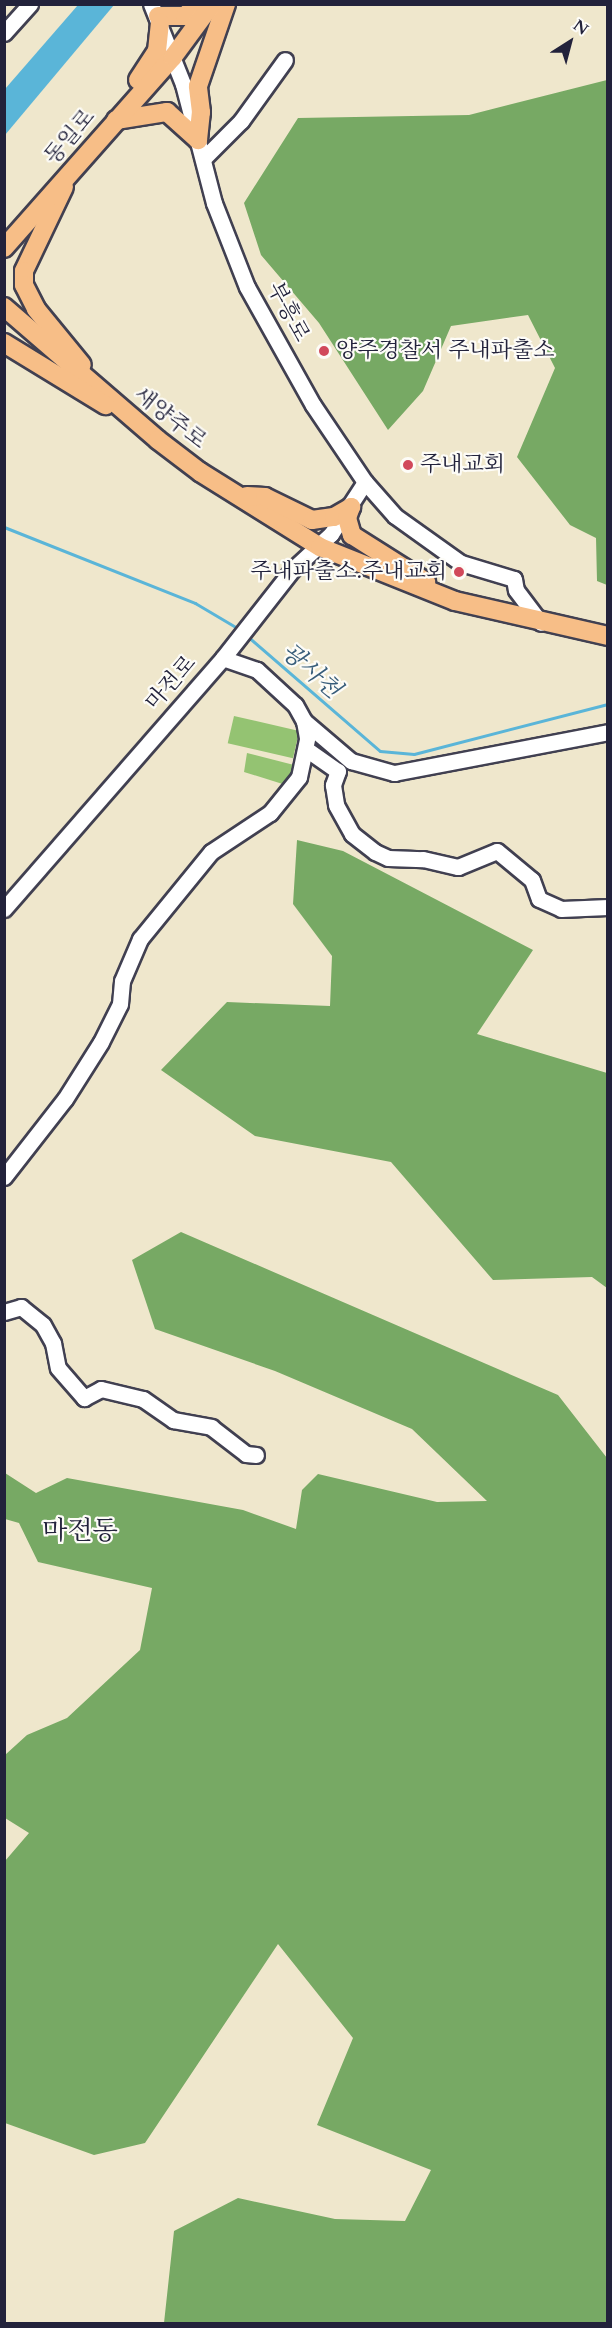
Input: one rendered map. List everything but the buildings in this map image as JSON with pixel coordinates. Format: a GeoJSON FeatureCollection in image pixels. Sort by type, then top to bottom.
{"type":"FeatureCollection","features":[{"type":"Feature","properties":{"kind":"main road"},"geometry":{"type":"LineString","coordinates":[[112,124],[157,51],[156,14],[185,16],[196,4]]}},
{"type":"Feature","properties":{"kind":"main road"},"geometry":{"type":"LineString","coordinates":[[173,57],[212,4]]}},
{"type":"Feature","properties":{"kind":"main road"},"geometry":{"type":"LineString","coordinates":[[198,140],[201,112],[198,86],[226,4]]}},
{"type":"Feature","properties":{"kind":"main road","name":"동일로"},"geometry":{"type":"LineString","coordinates":[[4,248],[173,57]]}},
{"type":"Feature","properties":{"kind":"main road"},"geometry":{"type":"LineString","coordinates":[[112,124],[167,112],[198,140]]}},
{"type":"Feature","properties":{"kind":"main road"},"geometry":{"type":"LineString","coordinates":[[68,177],[24,271],[24,285],[36,309],[85,370],[87,380]]}},
{"type":"Feature","properties":{"kind":"main road"},"geometry":{"type":"LineString","coordinates":[[4,240],[39,208]]}},
{"type":"Feature","properties":{"kind":"main road","name":"새양주로"},"geometry":{"type":"LineString","coordinates":[[4,307],[135,422],[200,472],[320,547]]}},
{"type":"Feature","properties":{"kind":"main road"},"geometry":{"type":"LineString","coordinates":[[4,343],[70,387],[135,422]]}},
{"type":"Feature","properties":{"kind":"main road"},"geometry":{"type":"LineString","coordinates":[[239,495],[265,497],[312,520],[333,517],[351,507]]}},
{"type":"Feature","properties":{"kind":"main road"},"geometry":{"type":"LineString","coordinates":[[351,507],[347,518],[352,535],[455,601]]}},
{"type":"Feature","properties":{"kind":"main road"},"geometry":{"type":"LineString","coordinates":[[320,547],[455,601],[541,623],[608,636]]}},
{"type":"Feature","properties":{"kind":"street"},"geometry":{"type":"LineString","coordinates":[[4,33],[30,4]]}},
{"type":"Feature","properties":{"kind":"street","name":"부흥로"},"geometry":{"type":"LineString","coordinates":[[156,14],[190,103],[214,203],[247,287],[313,405],[365,482],[395,516],[461,563],[514,579],[516,590],[541,623]]}},
{"type":"Feature","properties":{"kind":"street"},"geometry":{"type":"LineString","coordinates":[[203,159],[241,121],[285,60]]}},
{"type":"Feature","properties":{"kind":"street","name":"마전로"},"geometry":{"type":"LineString","coordinates":[[4,909],[227,653],[282,583],[320,547],[351,507],[365,482]]}},
{"type":"Feature","properties":{"kind":"street"},"geometry":{"type":"LineString","coordinates":[[227,653],[257,670],[295,705],[304,721],[351,761],[394,773],[608,732]]}},
{"type":"Feature","properties":{"kind":"street"},"geometry":{"type":"LineString","coordinates":[[4,1177],[65,1098],[101,1042],[120,1004],[122,981],[140,939],[211,852],[270,813],[287,795],[298,777],[306,749],[304,721]]}},
{"type":"Feature","properties":{"kind":"street"},"geometry":{"type":"LineString","coordinates":[[306,749],[338,771],[333,785],[336,805],[352,834],[375,852],[388,858],[423,859],[458,867],[497,851],[532,880],[539,899],[561,909],[608,907]]}},
{"type":"Feature","properties":{"kind":"street"},"geometry":{"type":"LineString","coordinates":[[4,1312],[21,1307],[44,1325],[53,1343],[58,1368],[84,1398],[101,1389],[143,1399],[173,1420],[211,1427],[250,1456],[256,1455]]}},
{"type":"Feature","properties":{"kind":"green space"},"geometry":{"type":"Polygon","coordinates":[[[608,80],[607,585],[597,581],[596,538],[570,525],[517,457],[555,368],[528,315],[451,326],[423,391],[388,430],[319,323],[261,255],[244,203],[298,118],[469,115],[608,80]]]}},
{"type":"Feature","properties":{"kind":"green space"},"geometry":{"type":"Polygon","coordinates":[[[234,716],[299,731],[293,758],[228,743],[234,716]]]}},
{"type":"Feature","properties":{"kind":"green space"},"geometry":{"type":"Polygon","coordinates":[[[247,753],[294,765],[289,786],[244,772],[247,753]]]}},
{"type":"Feature","properties":{"kind":"green space"},"geometry":{"type":"Polygon","coordinates":[[[297,840],[343,851],[533,950],[477,1034],[607,1073],[607,1288],[592,1277],[493,1280],[391,1162],[255,1136],[161,1070],[227,1002],[330,1006],[332,956],[293,904],[297,840]]]}},
{"type":"Feature","properties":{"kind":"green space"},"geometry":{"type":"Polygon","coordinates":[[[181,1232],[558,1395],[607,1458],[607,2323],[164,2323],[174,2231],[238,2198],[335,2219],[405,2221],[431,2170],[317,2125],[353,2038],[278,1944],[145,2143],[94,2155],[5,2123],[5,1861],[29,1833],[5,1818],[5,1755],[27,1735],[67,1718],[140,1650],[152,1588],[38,1562],[19,1523],[5,1519],[5,1473],[36,1493],[67,1478],[243,1510],[296,1529],[302,1490],[318,1474],[437,1502],[487,1501],[412,1429],[275,1371],[155,1329],[132,1260],[181,1232]]]}},
{"type":"Feature","properties":{"kind":"water"},"geometry":{"type":"Polygon","coordinates":[[[78,5],[114,5],[5,135],[5,89],[78,5]]]}},
{"type":"Feature","properties":{"kind":"waterway","name":"광사천"},"geometry":{"type":"LineString","coordinates":[[4,527],[195,603],[239,629]]}},
{"type":"Feature","properties":{"kind":"waterway","name":"광사천"},"geometry":{"type":"LineString","coordinates":[[246,635],[380,751],[414,754],[608,704]]}},
{"type":"Feature","properties":{"kind":"place","name":"양주경찰서 주내파출소"},"geometry":{"type":"Point","coordinates":[324,351]}},
{"type":"Feature","properties":{"kind":"place","name":"주내교회"},"geometry":{"type":"Point","coordinates":[408,465]}},
{"type":"Feature","properties":{"kind":"place","name":"주내파출소.주내교회"},"geometry":{"type":"Point","coordinates":[459,572]}},
{"type":"Feature","properties":{"kind":"district","name":"마전동"},"geometry":{"type":"Point","coordinates":[80,1531]}}]}
